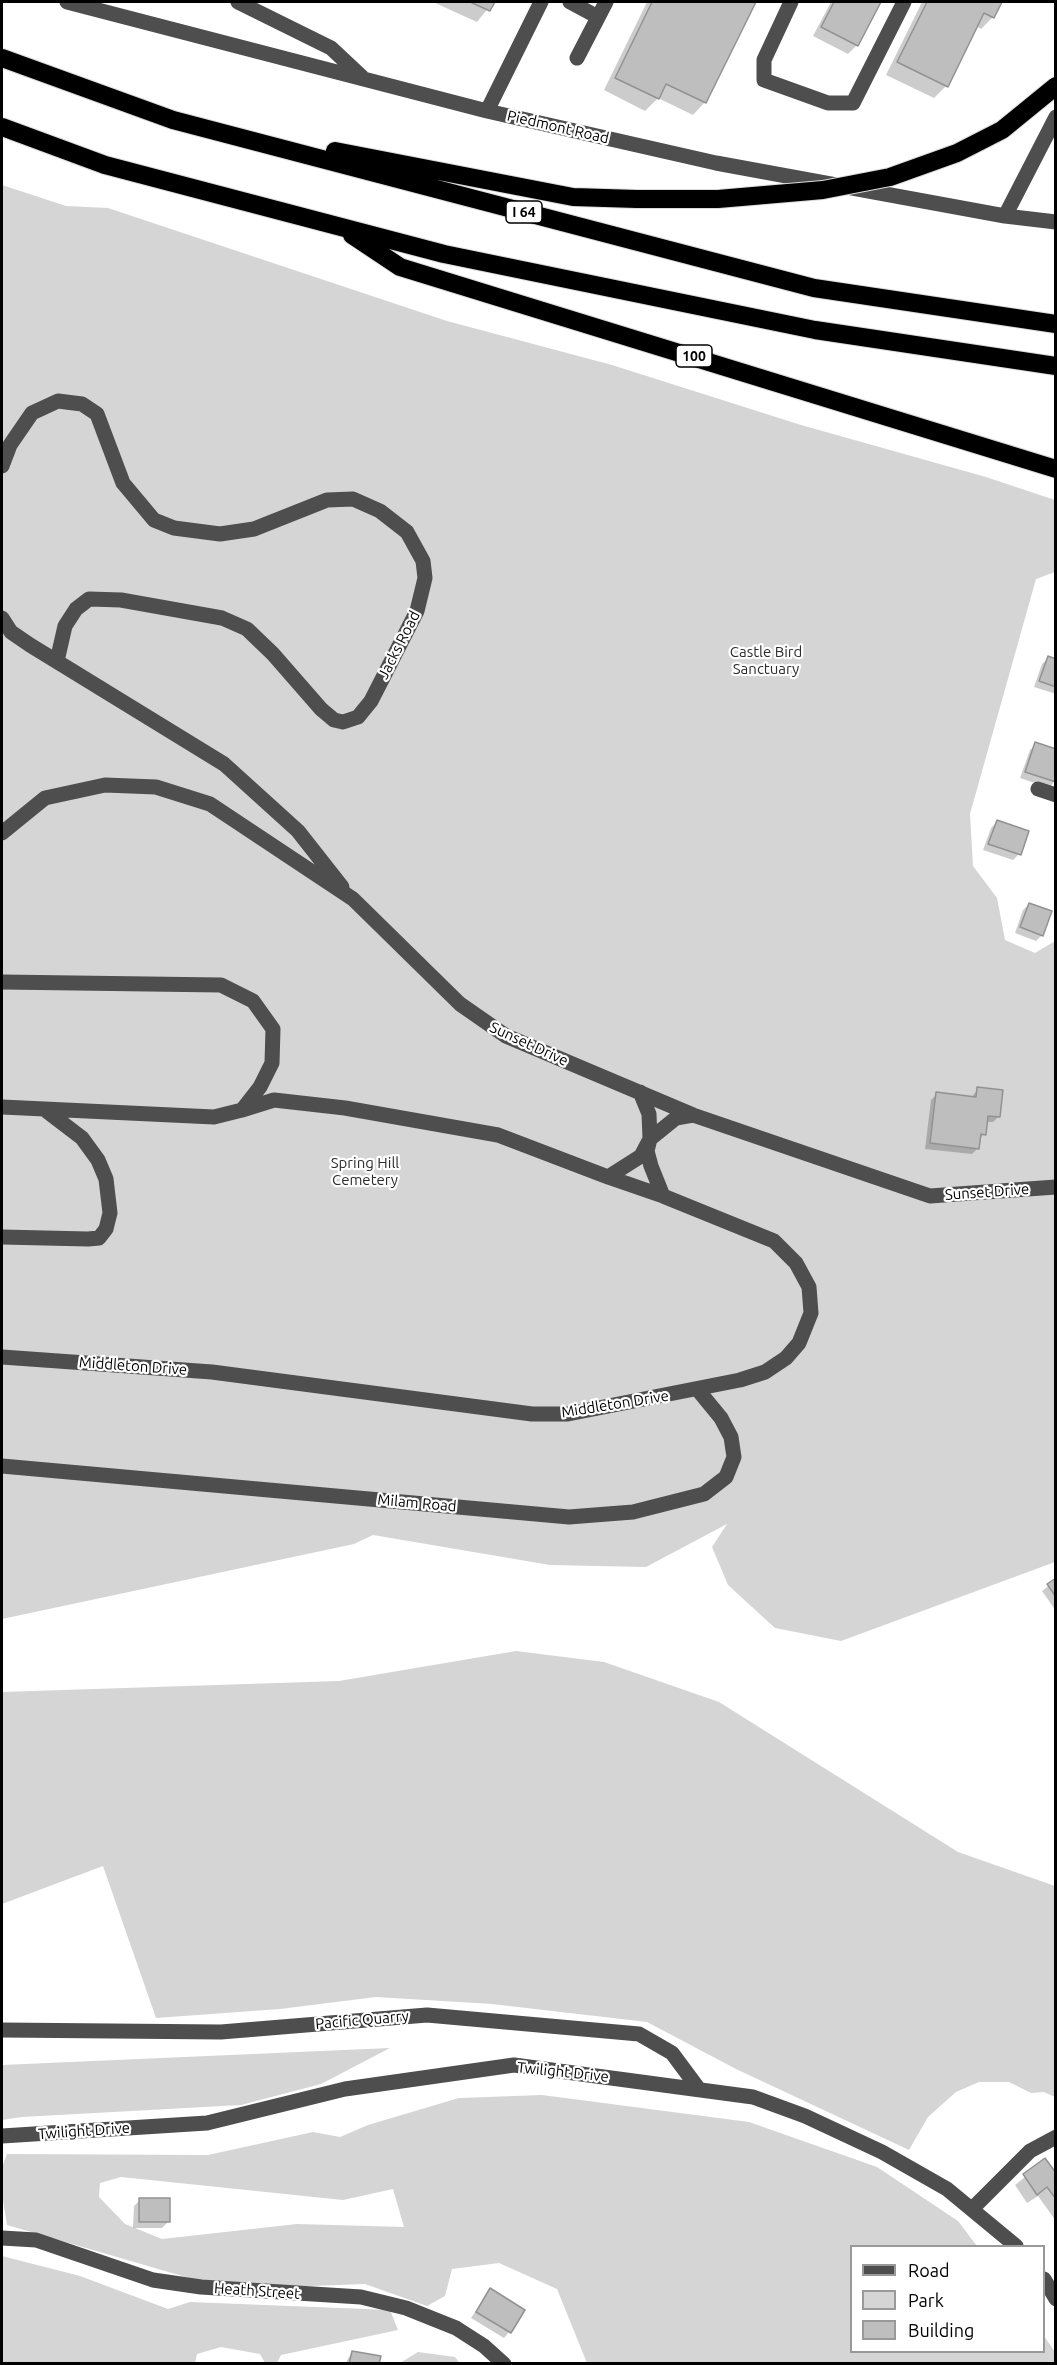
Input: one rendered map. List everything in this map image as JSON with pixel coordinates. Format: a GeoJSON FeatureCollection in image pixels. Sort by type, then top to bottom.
{"type":"FeatureCollection","features":[{"type":"Feature","properties":{"kind":"highway","name":"I 64"},"geometry":{"type":"LineString","coordinates":[[2,58],[173,120],[814,288],[1056,324]]}},
{"type":"Feature","properties":{"kind":"highway"},"geometry":{"type":"LineString","coordinates":[[173,120],[573,197],[718,199],[824,190],[890,177],[957,153],[1002,130],[1056,86]]}},
{"type":"Feature","properties":{"kind":"highway"},"geometry":{"type":"LineString","coordinates":[[2,127],[105,165],[444,254],[815,330],[1056,366]]}},
{"type":"Feature","properties":{"kind":"highway","name":"100"},"geometry":{"type":"LineString","coordinates":[[340,228],[400,267],[1056,470]]}},
{"type":"Feature","properties":{"kind":"street","name":"Piedmont Road"},"geometry":{"type":"LineString","coordinates":[[67,2],[487,111],[716,163],[1005,216],[1056,222]]}},
{"type":"Feature","properties":{"kind":"street"},"geometry":{"type":"LineString","coordinates":[[238,2],[331,48],[365,79]]}},
{"type":"Feature","properties":{"kind":"street"},"geometry":{"type":"LineString","coordinates":[[487,111],[541,2]]}},
{"type":"Feature","properties":{"kind":"street"},"geometry":{"type":"LineString","coordinates":[[570,2],[598,17]]}},
{"type":"Feature","properties":{"kind":"street"},"geometry":{"type":"LineString","coordinates":[[577,58],[606,2]]}},
{"type":"Feature","properties":{"kind":"street"},"geometry":{"type":"LineString","coordinates":[[791,2],[764,60],[764,80],[828,103],[853,103],[903,2]]}},
{"type":"Feature","properties":{"kind":"street"},"geometry":{"type":"LineString","coordinates":[[1005,216],[1056,117]]}},
{"type":"Feature","properties":{"kind":"street","name":"Jacks Road"},"geometry":{"type":"LineString","coordinates":[[2,466],[10,445],[32,413],[58,401],[82,404],[97,414],[123,483],[154,520],[174,528],[220,534],[254,529],[327,500],[352,499],[380,511],[407,532],[423,561],[425,578],[417,611],[371,701],[358,717],[343,722],[334,720],[321,708],[273,654],[247,629],[222,618],[121,600],[89,599],[76,609],[65,626],[57,661]]}},
{"type":"Feature","properties":{"kind":"street"},"geometry":{"type":"LineString","coordinates":[[2,618],[11,632],[224,764],[298,831],[352,899]]}},
{"type":"Feature","properties":{"kind":"street","name":"Sunset Drive"},"geometry":{"type":"LineString","coordinates":[[2,833],[45,798],[105,785],[156,787],[210,804],[352,899],[460,1004],[506,1036],[693,1115],[930,1196],[1056,1188]]}},
{"type":"Feature","properties":{"kind":"street"},"geometry":{"type":"LineString","coordinates":[[1038,789],[1056,795]]}},
{"type":"Feature","properties":{"kind":"street"},"geometry":{"type":"LineString","coordinates":[[2,982],[221,985],[253,1001],[273,1029],[272,1063],[260,1086],[242,1110]]}},
{"type":"Feature","properties":{"kind":"street"},"geometry":{"type":"LineString","coordinates":[[640,1092],[649,1114],[650,1139],[647,1151],[663,1197]]}},
{"type":"Feature","properties":{"kind":"street","name":"Middleton Drive"},"geometry":{"type":"LineString","coordinates":[[2,1107],[214,1117],[274,1100],[345,1108],[498,1135],[774,1241],[796,1263],[809,1287],[811,1313],[799,1343],[786,1358],[765,1372],[698,1390],[568,1414],[532,1414],[212,1372],[2,1357]]}},
{"type":"Feature","properties":{"kind":"street"},"geometry":{"type":"LineString","coordinates":[[2,1237],[88,1239],[99,1238],[106,1229],[110,1213],[106,1179],[98,1160],[82,1138],[44,1109]]}},
{"type":"Feature","properties":{"kind":"street"},"geometry":{"type":"LineString","coordinates":[[608,1177],[641,1156],[650,1139],[676,1119],[693,1115]]}},
{"type":"Feature","properties":{"kind":"street","name":"Milam Road"},"geometry":{"type":"LineString","coordinates":[[2,1466],[569,1517],[633,1512],[704,1494],[726,1477],[734,1457],[731,1437],[721,1418],[698,1390]]}},
{"type":"Feature","properties":{"kind":"street","name":"Pacific Quarry"},"geometry":{"type":"LineString","coordinates":[[2,2030],[222,2032],[427,2015],[639,2034],[672,2053],[698,2088]]}},
{"type":"Feature","properties":{"kind":"street","name":"Twilight Drive"},"geometry":{"type":"LineString","coordinates":[[2,2136],[207,2123],[345,2089],[514,2065],[753,2097],[805,2116],[882,2152],[947,2189],[1014,2245]]}},
{"type":"Feature","properties":{"kind":"street"},"geometry":{"type":"LineString","coordinates":[[972,2209],[1030,2151],[1056,2138]]}},
{"type":"Feature","properties":{"kind":"street","name":"Heath Street"},"geometry":{"type":"LineString","coordinates":[[2,2238],[36,2240],[153,2280],[201,2288],[361,2297],[406,2308],[456,2328],[484,2346],[504,2364]]}},
{"type":"Feature","properties":{"kind":"street"},"geometry":{"type":"LineString","coordinates":[[1045,2281],[1056,2299]]}},
{"type":"Feature","properties":{"kind":"green space"},"geometry":{"type":"Polygon","coordinates":[[[2,185],[66,206],[108,208],[447,321],[612,365],[801,425],[986,477],[1055,500],[1055,572],[1036,579],[970,814],[973,866],[997,898],[1005,940],[1035,953],[1055,941],[1055,1562],[841,1641],[775,1628],[728,1585],[712,1547],[727,1524],[646,1567],[550,1565],[373,1535],[354,1544],[2,1619],[2,185]]]}},
{"type":"Feature","properties":{"kind":"green space"},"geometry":{"type":"Polygon","coordinates":[[[516,1651],[604,1662],[719,1702],[958,1852],[1055,1886],[1055,2097],[1044,2092],[1031,2093],[1009,2082],[979,2082],[956,2092],[928,2117],[909,2150],[736,2069],[647,2022],[492,2004],[376,1997],[280,2009],[156,2018],[103,1866],[2,1904],[2,1692],[339,1681],[516,1651]]]}},
{"type":"Feature","properties":{"kind":"green space"},"geometry":{"type":"Polygon","coordinates":[[[390,2048],[321,2084],[241,2105],[2,2120],[2,2065],[390,2048]]]}},
{"type":"Feature","properties":{"kind":"green space"},"geometry":{"type":"Polygon","coordinates":[[[542,2095],[749,2122],[877,2167],[958,2221],[976,2245],[850,2245],[850,2353],[1045,2353],[1045,2337],[1055,2352],[1055,2363],[587,2363],[557,2289],[499,2263],[452,2269],[445,2296],[427,2306],[365,2284],[255,2288],[196,2280],[7,2225],[2,2194],[2,2167],[7,2154],[208,2155],[313,2132],[340,2137],[368,2125],[459,2098],[542,2095]],[[121,2177],[100,2183],[99,2197],[125,2224],[162,2239],[297,2224],[404,2227],[393,2189],[343,2200],[121,2177]]]}},
{"type":"Feature","properties":{"kind":"green space"},"geometry":{"type":"Polygon","coordinates":[[[2,2256],[80,2276],[168,2309],[190,2302],[390,2310],[398,2330],[281,2355],[277,2363],[265,2363],[260,2354],[221,2347],[197,2354],[195,2363],[2,2363],[2,2256]]]}},
{"type":"Feature","properties":{"kind":"green space"},"geometry":{"type":"Polygon","coordinates":[[[418,2352],[455,2357],[460,2363],[400,2363],[418,2352]]]}},
{"type":"Feature","properties":{"kind":"building"},"geometry":{"type":"Polygon","coordinates":[[[470,2],[495,2],[490,11],[470,2]]]}},
{"type":"Feature","properties":{"kind":"building"},"geometry":{"type":"Polygon","coordinates":[[[652,2],[756,2],[706,103],[666,84],[659,99],[615,78],[652,2]]]}},
{"type":"Feature","properties":{"kind":"building"},"geometry":{"type":"Polygon","coordinates":[[[834,2],[881,2],[858,46],[821,27],[834,2]]]}},
{"type":"Feature","properties":{"kind":"building"},"geometry":{"type":"Polygon","coordinates":[[[927,2],[1002,2],[994,18],[984,13],[948,87],[897,62],[927,2]]]}},
{"type":"Feature","properties":{"kind":"building"},"geometry":{"type":"Polygon","coordinates":[[[1048,656],[1056,659],[1056,687],[1039,681],[1048,656]]]}},
{"type":"Feature","properties":{"kind":"building"},"geometry":{"type":"Polygon","coordinates":[[[1035,742],[1056,749],[1056,782],[1025,772],[1035,742]]]}},
{"type":"Feature","properties":{"kind":"building"},"geometry":{"type":"Polygon","coordinates":[[[997,820],[1029,831],[1021,855],[988,844],[997,820]]]}},
{"type":"Feature","properties":{"kind":"building"},"geometry":{"type":"Polygon","coordinates":[[[1029,903],[1052,911],[1043,936],[1020,927],[1029,903]]]}},
{"type":"Feature","properties":{"kind":"building"},"geometry":{"type":"Polygon","coordinates":[[[977,1087],[1003,1090],[1000,1117],[988,1116],[986,1135],[981,1134],[979,1149],[930,1143],[936,1092],[976,1097],[977,1087]]]}},
{"type":"Feature","properties":{"kind":"building"},"geometry":{"type":"Polygon","coordinates":[[[1056,1578],[1056,1597],[1047,1584],[1056,1578]]]}},
{"type":"Feature","properties":{"kind":"building"},"geometry":{"type":"Polygon","coordinates":[[[1045,2158],[1056,2173],[1056,2199],[1047,2187],[1037,2195],[1023,2174],[1045,2158]]]}},
{"type":"Feature","properties":{"kind":"building"},"geometry":{"type":"Polygon","coordinates":[[[139,2198],[170,2198],[170,2222],[139,2222],[139,2198]]]}},
{"type":"Feature","properties":{"kind":"building"},"geometry":{"type":"Polygon","coordinates":[[[490,2288],[525,2310],[511,2333],[476,2312],[490,2288]]]}},
{"type":"Feature","properties":{"kind":"building"},"geometry":{"type":"Polygon","coordinates":[[[352,2351],[381,2356],[379,2364],[349,2364],[352,2351]]]}},
{"type":"Feature","properties":{"kind":"park label","name":"Castle Bird Sanctuary"},"geometry":{"type":"Point","coordinates":[766,660]}},
{"type":"Feature","properties":{"kind":"park label","name":"Spring Hill Cemetery"},"geometry":{"type":"Point","coordinates":[365,1172]}}]}
